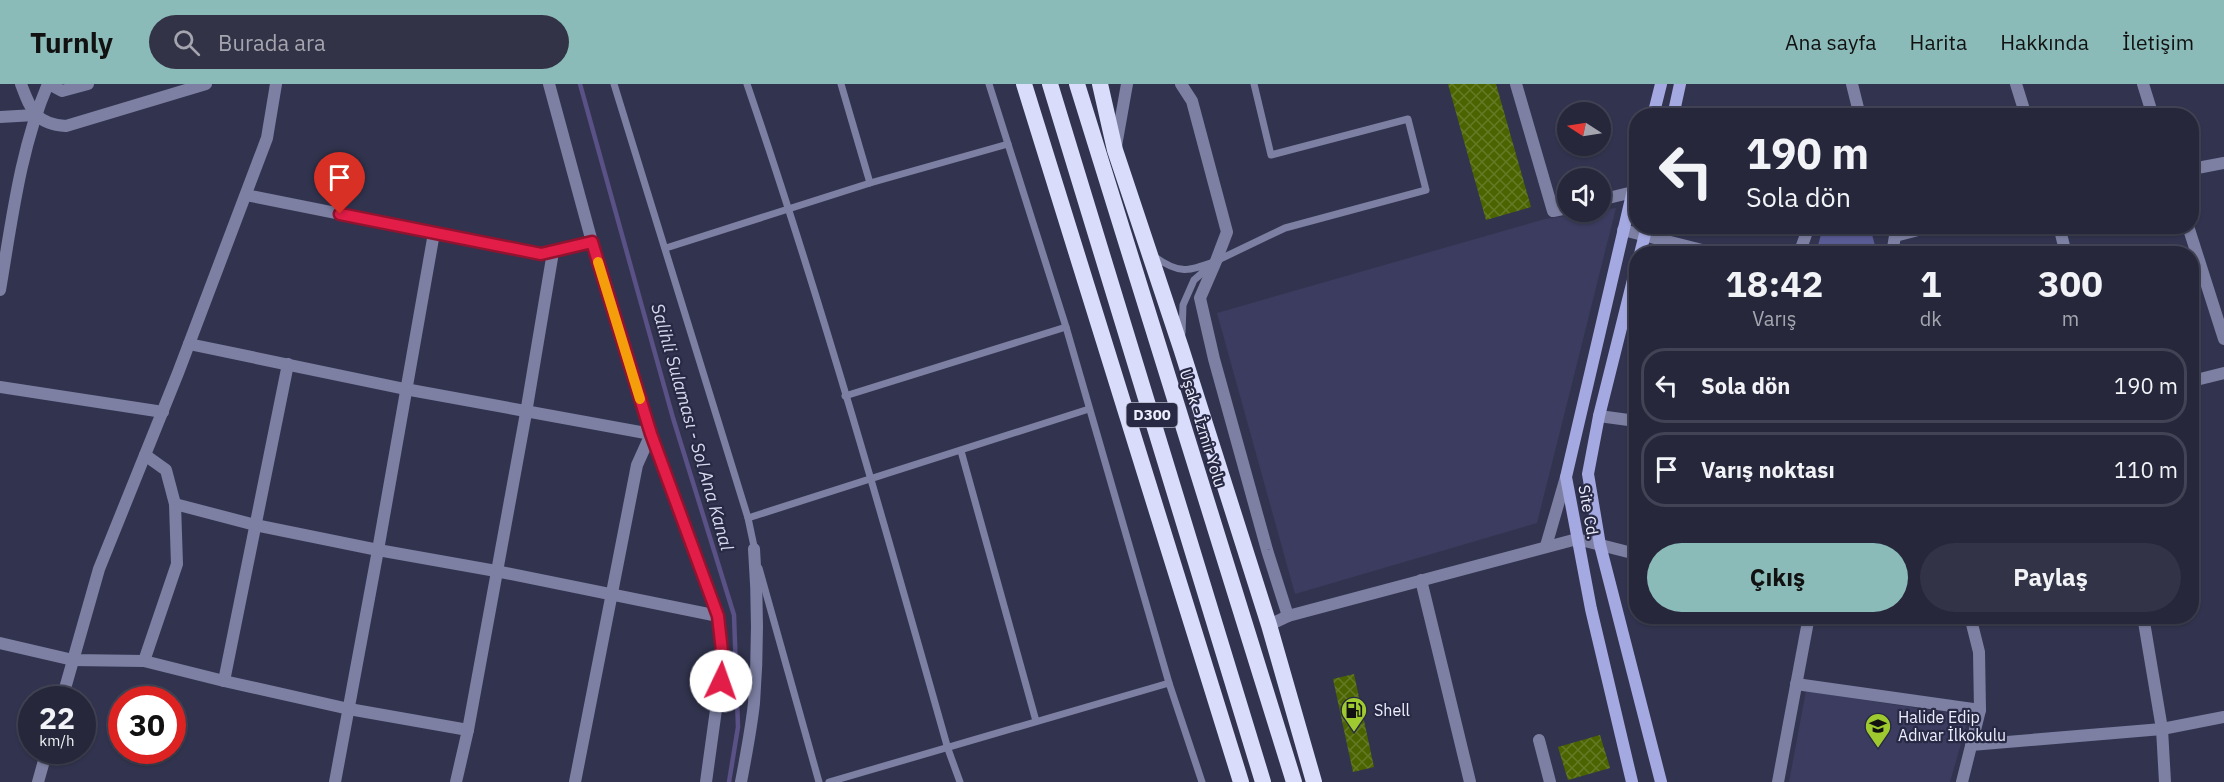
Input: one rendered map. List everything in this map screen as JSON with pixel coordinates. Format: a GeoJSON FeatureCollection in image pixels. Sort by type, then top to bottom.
{"type":"FeatureCollection","features":[{"type":"Feature","properties":{"kind":"highway"},"geometry":{"type":"LineString","coordinates":[[1024,84],[1241,782]]}},
{"type":"Feature","properties":{"kind":"highway","name":"D300"},"geometry":{"type":"LineString","coordinates":[[1050,84],[1263,782]]}},
{"type":"Feature","properties":{"kind":"highway","name":"Uşak - İzmir Yolu"},"geometry":{"type":"LineString","coordinates":[[1077,84],[1294,782]]}},
{"type":"Feature","properties":{"kind":"highway"},"geometry":{"type":"LineString","coordinates":[[1100,84],[1115,150],[1269,625],[1314,782]]}},
{"type":"Feature","properties":{"kind":"main road"},"geometry":{"type":"LineString","coordinates":[[1655,108],[1661,84]]}},
{"type":"Feature","properties":{"kind":"main road"},"geometry":{"type":"LineString","coordinates":[[1675,108],[1680,84]]}},
{"type":"Feature","properties":{"kind":"main road","name":"Site Cd."},"geometry":{"type":"LineString","coordinates":[[1629,207],[1566,477],[1591,609],[1632,782]]}},
{"type":"Feature","properties":{"kind":"main road","name":"Site Cd."},"geometry":{"type":"LineString","coordinates":[[1629,296],[1599,416],[1588,474],[1600,545],[1661,782]]}},
{"type":"Feature","properties":{"kind":"street"},"geometry":{"type":"LineString","coordinates":[[21,84],[35,115],[49,125],[66,126],[206,84]]}},
{"type":"Feature","properties":{"kind":"street"},"geometry":{"type":"LineString","coordinates":[[0,290],[20,172],[35,115],[48,84],[62,91],[88,84]]}},
{"type":"Feature","properties":{"kind":"street"},"geometry":{"type":"LineString","coordinates":[[66,686],[99,569],[163,412],[267,138],[276,84]]}},
{"type":"Feature","properties":{"kind":"street"},"geometry":{"type":"LineString","coordinates":[[549,84],[592,242],[651,434],[718,616],[723,660],[706,782]]}},
{"type":"Feature","properties":{"kind":"street"},"geometry":{"type":"LineString","coordinates":[[1115,150],[1127,84]]}},
{"type":"Feature","properties":{"kind":"street"},"geometry":{"type":"LineString","coordinates":[[1181,84],[1192,101],[1227,232],[1200,298],[1214,358],[1267,550],[1288,616]]}},
{"type":"Feature","properties":{"kind":"street"},"geometry":{"type":"LineString","coordinates":[[1516,84],[1553,211],[1557,210]]}},
{"type":"Feature","properties":{"kind":"street"},"geometry":{"type":"LineString","coordinates":[[1852,84],[1858,108]]}},
{"type":"Feature","properties":{"kind":"street"},"geometry":{"type":"LineString","coordinates":[[2016,84],[2024,108]]}},
{"type":"Feature","properties":{"kind":"street"},"geometry":{"type":"LineString","coordinates":[[2143,84],[2150,108]]}},
{"type":"Feature","properties":{"kind":"street"},"geometry":{"type":"LineString","coordinates":[[0,117],[35,115]]}},
{"type":"Feature","properties":{"kind":"street"},"geometry":{"type":"LineString","coordinates":[[2199,168],[2224,163]]}},
{"type":"Feature","properties":{"kind":"street"},"geometry":{"type":"LineString","coordinates":[[1611,197],[1629,193]]}},
{"type":"Feature","properties":{"kind":"street"},"geometry":{"type":"LineString","coordinates":[[246,195],[541,254],[592,242]]}},
{"type":"Feature","properties":{"kind":"street"},"geometry":{"type":"LineString","coordinates":[[1623,230],[1629,230]]}},
{"type":"Feature","properties":{"kind":"street"},"geometry":{"type":"LineString","coordinates":[[335,782],[434,233]]}},
{"type":"Feature","properties":{"kind":"street"},"geometry":{"type":"LineString","coordinates":[[1658,234],[1694,246]]}},
{"type":"Feature","properties":{"kind":"street"},"geometry":{"type":"LineString","coordinates":[[456,782],[468,730],[553,252]]}},
{"type":"Feature","properties":{"kind":"street"},"geometry":{"type":"LineString","coordinates":[[2199,261],[2224,339]]}},
{"type":"Feature","properties":{"kind":"street"},"geometry":{"type":"LineString","coordinates":[[189,344],[526,413],[651,434]]}},
{"type":"Feature","properties":{"kind":"street"},"geometry":{"type":"LineString","coordinates":[[224,681],[288,364]]}},
{"type":"Feature","properties":{"kind":"street"},"geometry":{"type":"LineString","coordinates":[[2199,379],[2224,373]]}},
{"type":"Feature","properties":{"kind":"street"},"geometry":{"type":"LineString","coordinates":[[0,387],[163,412]]}},
{"type":"Feature","properties":{"kind":"street"},"geometry":{"type":"LineString","coordinates":[[1599,416],[1629,420]]}},
{"type":"Feature","properties":{"kind":"street"},"geometry":{"type":"LineString","coordinates":[[575,782],[637,465],[651,434]]}},
{"type":"Feature","properties":{"kind":"street"},"geometry":{"type":"LineString","coordinates":[[144,661],[177,564],[175,504],[166,470],[145,455]]}},
{"type":"Feature","properties":{"kind":"street"},"geometry":{"type":"LineString","coordinates":[[1546,546],[1566,477]]}},
{"type":"Feature","properties":{"kind":"street"},"geometry":{"type":"LineString","coordinates":[[175,504],[255,525],[718,616]]}},
{"type":"Feature","properties":{"kind":"street"},"geometry":{"type":"LineString","coordinates":[[1269,625],[1288,616],[1577,539],[1629,552]]}},
{"type":"Feature","properties":{"kind":"street"},"geometry":{"type":"LineString","coordinates":[[741,782],[753,706],[757,659],[758,615],[754,549]]}},
{"type":"Feature","properties":{"kind":"street"},"geometry":{"type":"LineString","coordinates":[[1421,580],[1470,782]]}},
{"type":"Feature","properties":{"kind":"street"},"geometry":{"type":"LineString","coordinates":[[1778,782],[1807,624]]}},
{"type":"Feature","properties":{"kind":"street"},"geometry":{"type":"LineString","coordinates":[[1962,782],[1980,710],[1979,652],[1973,624]]}},
{"type":"Feature","properties":{"kind":"street"},"geometry":{"type":"LineString","coordinates":[[2144,624],[2162,729],[2165,782]]}},
{"type":"Feature","properties":{"kind":"street"},"geometry":{"type":"LineString","coordinates":[[0,643],[73,660],[144,661],[349,708],[468,730]]}},
{"type":"Feature","properties":{"kind":"street"},"geometry":{"type":"LineString","coordinates":[[1796,684],[1980,710]]}},
{"type":"Feature","properties":{"kind":"street"},"geometry":{"type":"LineString","coordinates":[[1971,744],[2162,729],[2224,717]]}},
{"type":"Feature","properties":{"kind":"street"},"geometry":{"type":"LineString","coordinates":[[1539,740],[1550,782]]}},
{"type":"Feature","properties":{"kind":"street"},"geometry":{"type":"LineString","coordinates":[[38,782],[43,764]]}},
{"type":"Feature","properties":{"kind":"lane"},"geometry":{"type":"LineString","coordinates":[[614,84],[748,518],[754,549],[819,782]]}},
{"type":"Feature","properties":{"kind":"lane"},"geometry":{"type":"LineString","coordinates":[[747,84],[790,209],[872,479],[948,749],[960,782]]}},
{"type":"Feature","properties":{"kind":"lane"},"geometry":{"type":"LineString","coordinates":[[841,84],[870,183]]}},
{"type":"Feature","properties":{"kind":"lane"},"geometry":{"type":"LineString","coordinates":[[989,84],[1066,327],[1169,682],[1202,782]]}},
{"type":"Feature","properties":{"kind":"lane"},"geometry":{"type":"LineString","coordinates":[[1149,253],[1170,268],[1192,270],[1285,228],[1426,190],[1408,119],[1271,155],[1254,84]]}},
{"type":"Feature","properties":{"kind":"lane"},"geometry":{"type":"LineString","coordinates":[[666,248],[870,183],[1008,144]]}},
{"type":"Feature","properties":{"kind":"lane"},"geometry":{"type":"LineString","coordinates":[[1181,348],[1183,305],[1194,280],[1216,261]]}},
{"type":"Feature","properties":{"kind":"lane"},"geometry":{"type":"LineString","coordinates":[[845,396],[1066,327]]}},
{"type":"Feature","properties":{"kind":"lane"},"geometry":{"type":"LineString","coordinates":[[748,518],[1089,410]]}},
{"type":"Feature","properties":{"kind":"lane"},"geometry":{"type":"LineString","coordinates":[[961,452],[1036,721]]}},
{"type":"Feature","properties":{"kind":"lane"},"geometry":{"type":"LineString","coordinates":[[829,782],[948,749],[1169,682]]}},
{"type":"Feature","properties":{"kind":"shaded area"},"geometry":{"type":"Polygon","coordinates":[[[1616,208],[1537,523],[1295,594],[1217,313],[1545,219],[1557,217],[1557,222],[1611,222],[1611,209],[1616,208]]]}},
{"type":"Feature","properties":{"kind":"shaded area"},"geometry":{"type":"Polygon","coordinates":[[[1821,234],[1872,234],[1875,246],[1818,246],[1821,234]]]}},
{"type":"Feature","properties":{"kind":"shaded area","name":"Halide Edip Adıvar İlkokulu"},"geometry":{"type":"Polygon","coordinates":[[[1806,691],[1969,716],[1950,782],[1789,782],[1806,691]]]}},
{"type":"Feature","properties":{"kind":"building"},"geometry":{"type":"Polygon","coordinates":[[[1448,84],[1496,84],[1531,207],[1486,220],[1448,84]]]}},
{"type":"Feature","properties":{"kind":"building"},"geometry":{"type":"Polygon","coordinates":[[[1354,674],[1374,767],[1353,772],[1333,679],[1354,674]]]}},
{"type":"Feature","properties":{"kind":"building"},"geometry":{"type":"Polygon","coordinates":[[[1600,735],[1610,768],[1568,780],[1558,747],[1600,735]]]}},
{"type":"Feature","properties":{"kind":"waterway","name":"Salihli Sulaması - Sol Ana Kanal"},"geometry":{"type":"LineString","coordinates":[[580,84],[673,418],[734,615],[738,727],[729,782]]}},
{"type":"Feature","properties":{"kind":"slow traffic"},"geometry":{"type":"LineString","coordinates":[[598,262],[640,399]]}},
{"type":"Feature","properties":{"kind":"place","name":"Shell"},"geometry":{"type":"Point","coordinates":[1354,733]}},
{"type":"Feature","properties":{"kind":"place","name":"Halide Edip Adıvar İlkokulu"},"geometry":{"type":"Point","coordinates":[1878,749]}},
{"type":"Feature","properties":{"kind":"route"},"geometry":{"type":"LineString","coordinates":[[340,214],[541,254],[592,242],[651,434],[718,616],[723,660],[721,681]]}}]}
